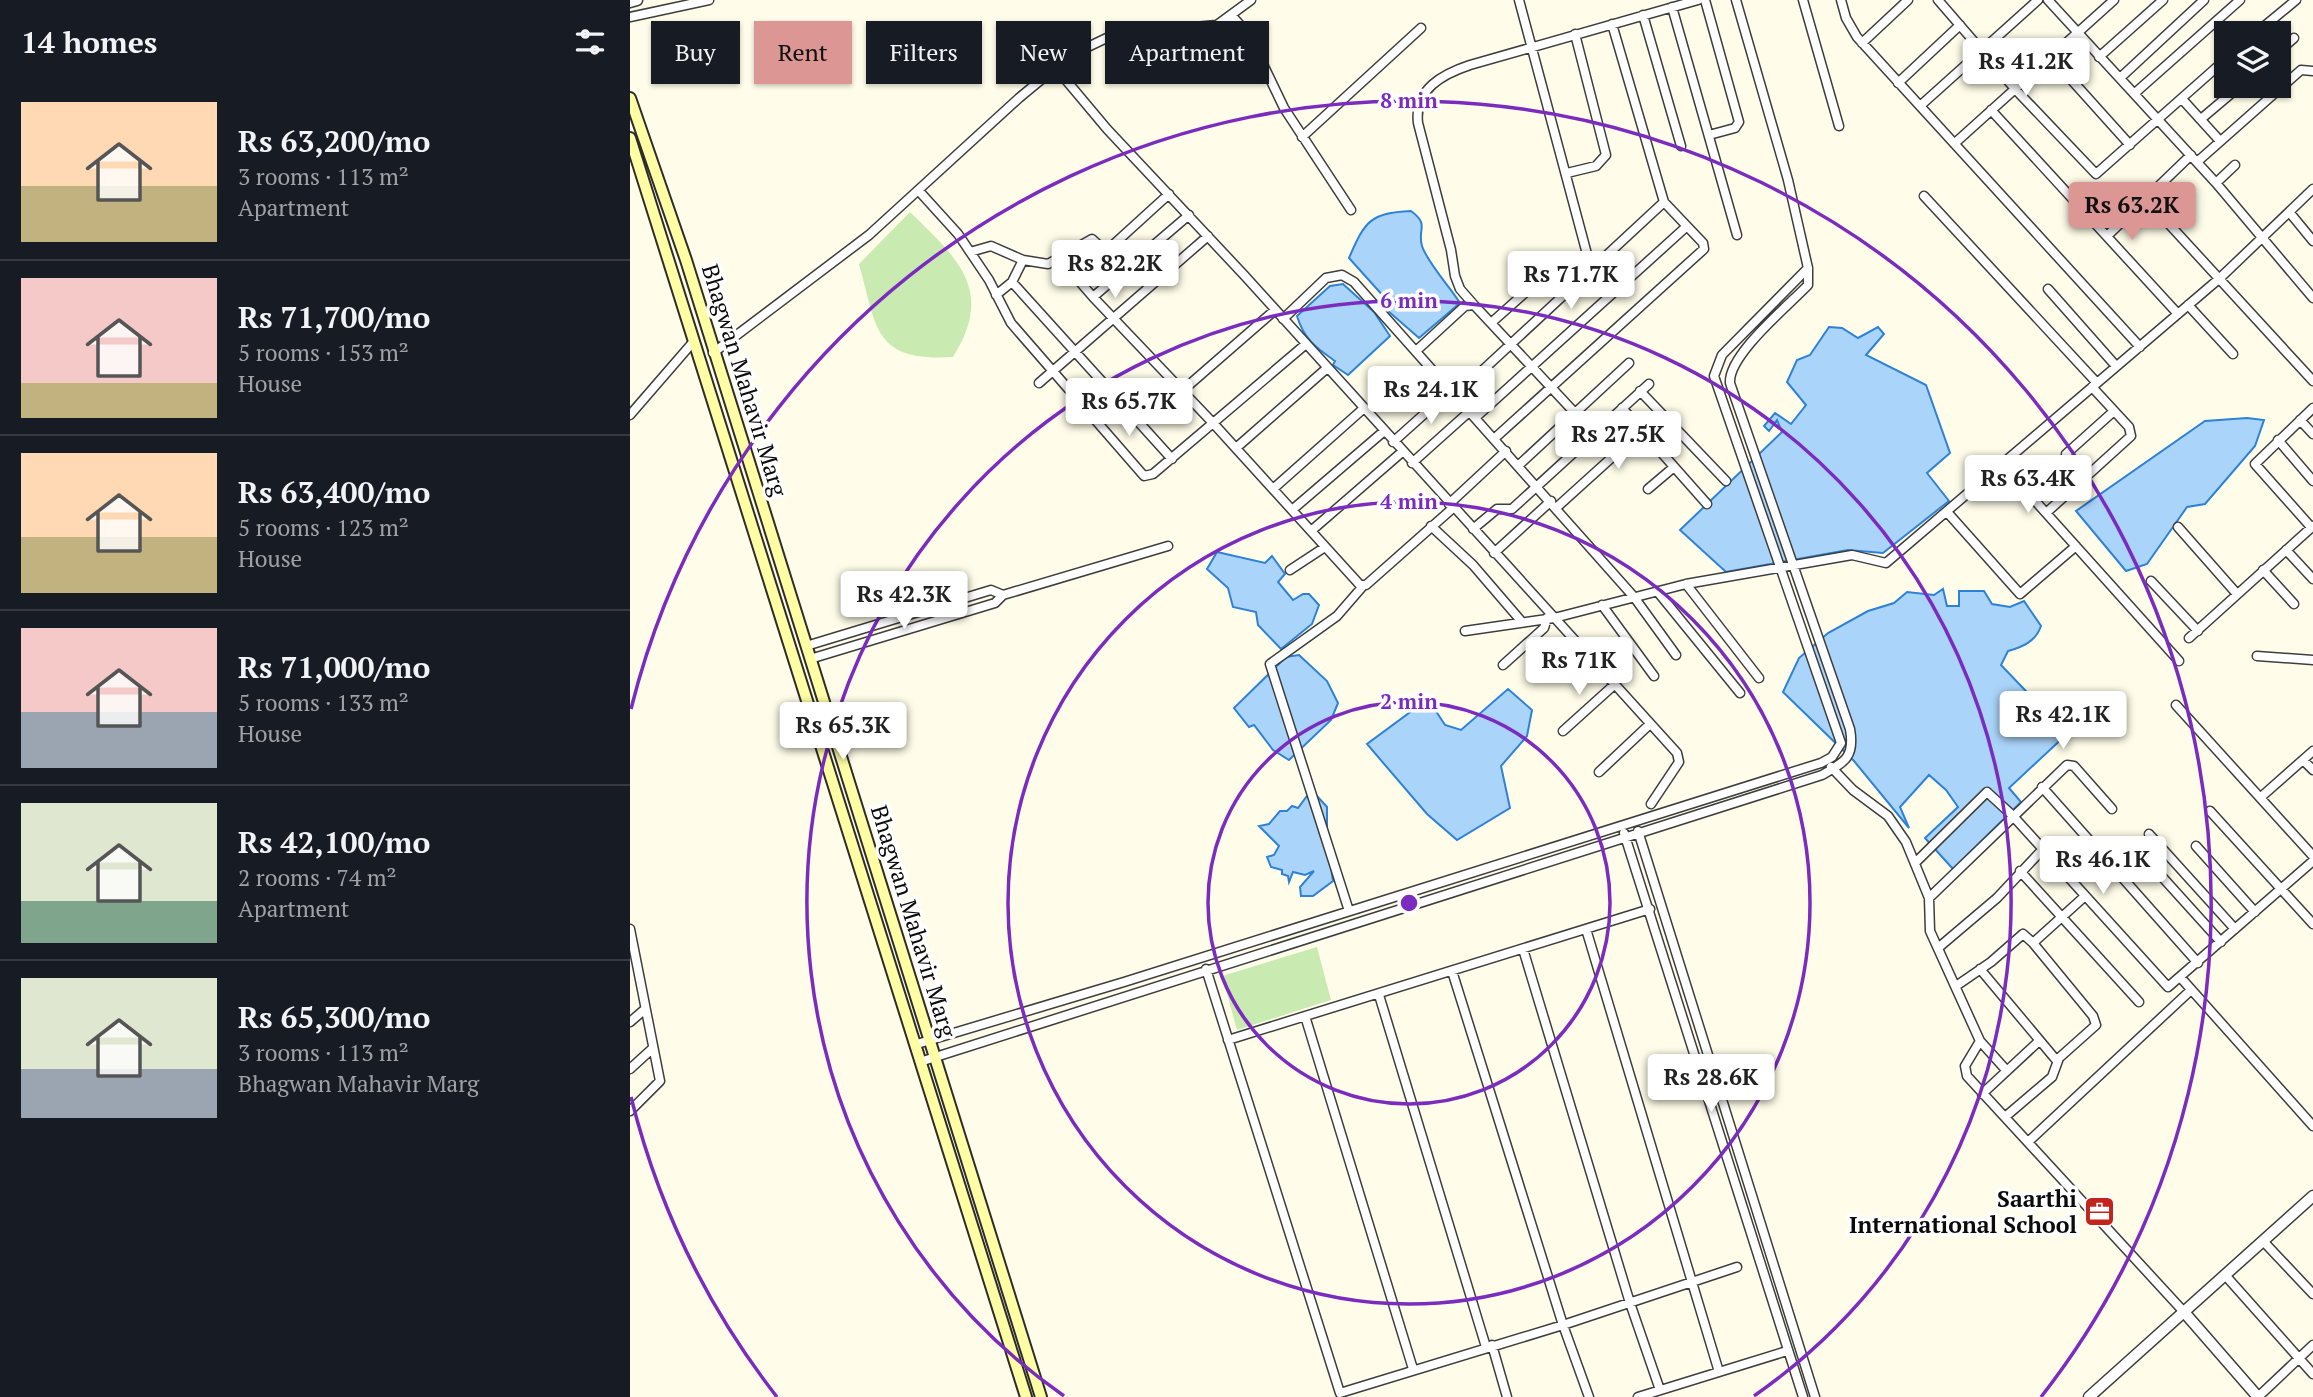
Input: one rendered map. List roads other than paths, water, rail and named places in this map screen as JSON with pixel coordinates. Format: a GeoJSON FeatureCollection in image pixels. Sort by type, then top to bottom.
{"type":"FeatureCollection","features":[{"type":"Feature","properties":{"kind":"main road","name":"Bhagwan Mahavir Marg"},"geometry":{"type":"LineString","coordinates":[[630,97],[686,260],[806,646],[923,1042]]}},
{"type":"Feature","properties":{"kind":"main road","name":"Bhagwan Mahavir Marg"},"geometry":{"type":"LineString","coordinates":[[630,138],[694,341],[1041,1397]]}},
{"type":"Feature","properties":{"kind":"main road","name":"Bhagwan Mahavir Marg"},"geometry":{"type":"LineString","coordinates":[[929,1059],[1026,1397]]}},
{"type":"Feature","properties":{"kind":"street"},"geometry":{"type":"LineString","coordinates":[[630,2],[637,0]]}},
{"type":"Feature","properties":{"kind":"street"},"geometry":{"type":"LineString","coordinates":[[630,17],[709,0]]}},
{"type":"Feature","properties":{"kind":"street"},"geometry":{"type":"LineString","coordinates":[[1091,44],[1115,34],[1208,27],[1232,16],[1251,0]]}},
{"type":"Feature","properties":{"kind":"street"},"geometry":{"type":"LineString","coordinates":[[1519,0],[1591,269]]}},
{"type":"Feature","properties":{"kind":"street"},"geometry":{"type":"LineString","coordinates":[[1575,413],[1460,289],[1418,123],[1418,108],[1427,89],[1444,74],[1698,0]]}},
{"type":"Feature","properties":{"kind":"street"},"geometry":{"type":"LineString","coordinates":[[1705,0],[1739,122],[1735,128],[1710,135]]}},
{"type":"Feature","properties":{"kind":"street"},"geometry":{"type":"LineString","coordinates":[[929,1059],[1626,838],[1833,769],[1850,753],[1852,737],[1730,376],[1742,353],[1808,285],[1808,268],[1788,180],[1736,0]]}},
{"type":"Feature","properties":{"kind":"street"},"geometry":{"type":"LineString","coordinates":[[1803,0],[1839,126]]}},
{"type":"Feature","properties":{"kind":"street"},"geometry":{"type":"LineString","coordinates":[[1841,0],[1849,24],[1862,43],[2140,346]]}},
{"type":"Feature","properties":{"kind":"street"},"geometry":{"type":"LineString","coordinates":[[1862,43],[1908,0]]}},
{"type":"Feature","properties":{"kind":"street"},"geometry":{"type":"LineString","coordinates":[[1938,0],[2015,89],[2096,174],[2214,70]]}},
{"type":"Feature","properties":{"kind":"street"},"geometry":{"type":"LineString","coordinates":[[1920,106],[2038,0]]}},
{"type":"Feature","properties":{"kind":"street"},"geometry":{"type":"LineString","coordinates":[[2048,0],[2194,158],[2313,298]]}},
{"type":"Feature","properties":{"kind":"street"},"geometry":{"type":"LineString","coordinates":[[1955,144],[2114,0]]}},
{"type":"Feature","properties":{"kind":"street"},"geometry":{"type":"LineString","coordinates":[[2099,57],[2163,0]]}},
{"type":"Feature","properties":{"kind":"street"},"geometry":{"type":"LineString","coordinates":[[2120,78],[2204,0]]}},
{"type":"Feature","properties":{"kind":"street"},"geometry":{"type":"LineString","coordinates":[[2134,93],[2240,0]]}},
{"type":"Feature","properties":{"kind":"street"},"geometry":{"type":"LineString","coordinates":[[2271,21],[2296,0]]}},
{"type":"Feature","properties":{"kind":"street"},"geometry":{"type":"LineString","coordinates":[[1672,7],[1737,235]]}},
{"type":"Feature","properties":{"kind":"street"},"geometry":{"type":"LineString","coordinates":[[1643,15],[1681,146]]}},
{"type":"Feature","properties":{"kind":"street"},"geometry":{"type":"LineString","coordinates":[[1232,16],[1254,42],[1284,108],[1351,210]]}},
{"type":"Feature","properties":{"kind":"street"},"geometry":{"type":"LineString","coordinates":[[1495,438],[1702,252],[1703,243],[1664,202],[1612,24]]}},
{"type":"Feature","properties":{"kind":"street"},"geometry":{"type":"LineString","coordinates":[[1898,83],[1961,25]]}},
{"type":"Feature","properties":{"kind":"street"},"geometry":{"type":"LineString","coordinates":[[1303,137],[1421,28]]}},
{"type":"Feature","properties":{"kind":"street"},"geometry":{"type":"LineString","coordinates":[[1567,173],[1596,166],[1606,156],[1575,34]]}},
{"type":"Feature","properties":{"kind":"street"},"geometry":{"type":"LineString","coordinates":[[2050,56],[2130,145]]}},
{"type":"Feature","properties":{"kind":"street"},"geometry":{"type":"LineString","coordinates":[[2107,236],[2146,199],[2194,158],[2220,141],[2301,70],[2313,71]]}},
{"type":"Feature","properties":{"kind":"street"},"geometry":{"type":"LineString","coordinates":[[713,353],[846,254],[1036,84]]}},
{"type":"Feature","properties":{"kind":"street"},"geometry":{"type":"LineString","coordinates":[[1068,84],[1679,757],[1651,804]]}},
{"type":"Feature","properties":{"kind":"street"},"geometry":{"type":"LineString","coordinates":[[2201,119],[2226,98]]}},
{"type":"Feature","properties":{"kind":"street"},"geometry":{"type":"LineString","coordinates":[[2182,99],[2220,141]]}},
{"type":"Feature","properties":{"kind":"street"},"geometry":{"type":"LineString","coordinates":[[1992,110],[2178,314]]}},
{"type":"Feature","properties":{"kind":"street"},"geometry":{"type":"LineString","coordinates":[[2216,183],[2235,165]]}},
{"type":"Feature","properties":{"kind":"street"},"geometry":{"type":"LineString","coordinates":[[1465,631],[1551,618],[1686,584],[1852,555],[1886,563],[2220,278],[2313,189]]}},
{"type":"Feature","properties":{"kind":"street"},"geometry":{"type":"LineString","coordinates":[[919,191],[970,252],[1011,323],[1144,476],[1150,476],[1306,344]]}},
{"type":"Feature","properties":{"kind":"street"},"geometry":{"type":"LineString","coordinates":[[1169,194],[1080,275],[1080,282],[1363,586]]}},
{"type":"Feature","properties":{"kind":"street"},"geometry":{"type":"LineString","coordinates":[[1923,196],[2129,427],[2131,436],[2046,513]]}},
{"type":"Feature","properties":{"kind":"street"},"geometry":{"type":"LineString","coordinates":[[2146,199],[2313,381]]}},
{"type":"Feature","properties":{"kind":"street"},"geometry":{"type":"LineString","coordinates":[[1392,442],[1512,345],[1664,202]]}},
{"type":"Feature","properties":{"kind":"street"},"geometry":{"type":"LineString","coordinates":[[2290,213],[2313,241]]}},
{"type":"Feature","properties":{"kind":"street"},"geometry":{"type":"LineString","coordinates":[[1093,297],[1189,215]]}},
{"type":"Feature","properties":{"kind":"street"},"geometry":{"type":"LineString","coordinates":[[1412,463],[1532,366],[1686,227]]}},
{"type":"Feature","properties":{"kind":"street"},"geometry":{"type":"LineString","coordinates":[[1039,383],[1208,236]]}},
{"type":"Feature","properties":{"kind":"street"},"geometry":{"type":"LineString","coordinates":[[970,252],[991,246],[1023,260],[1048,264],[1091,239],[1105,251]]}},
{"type":"Feature","properties":{"kind":"street"},"geometry":{"type":"LineString","coordinates":[[996,295],[1012,282],[1023,260]]}},
{"type":"Feature","properties":{"kind":"street"},"geometry":{"type":"LineString","coordinates":[[1491,323],[1553,268]]}},
{"type":"Feature","properties":{"kind":"street"},"geometry":{"type":"LineString","coordinates":[[923,1042],[1825,761],[1841,743],[1714,376],[1722,355],[1808,268]]}},
{"type":"Feature","properties":{"kind":"street"},"geometry":{"type":"LineString","coordinates":[[1283,319],[1326,278],[1342,275],[1366,294],[1634,597],[1676,655]]}},
{"type":"Feature","properties":{"kind":"street"},"geometry":{"type":"LineString","coordinates":[[1012,282],[1172,458]]}},
{"type":"Feature","properties":{"kind":"street"},"geometry":{"type":"LineString","coordinates":[[2048,289],[2116,366]]}},
{"type":"Feature","properties":{"kind":"street"},"geometry":{"type":"LineString","coordinates":[[1416,351],[1465,306],[1474,305]]}},
{"type":"Feature","properties":{"kind":"street"},"geometry":{"type":"LineString","coordinates":[[2188,305],[2232,354]]}},
{"type":"Feature","properties":{"kind":"street"},"geometry":{"type":"LineString","coordinates":[[1182,391],[1275,310]]}},
{"type":"Feature","properties":{"kind":"street"},"geometry":{"type":"LineString","coordinates":[[630,415],[694,341]]}},
{"type":"Feature","properties":{"kind":"street"},"geometry":{"type":"LineString","coordinates":[[1519,465],[1629,363]]}},
{"type":"Feature","properties":{"kind":"street"},"geometry":{"type":"LineString","coordinates":[[1236,448],[1326,369]]}},
{"type":"Feature","properties":{"kind":"street"},"geometry":{"type":"LineString","coordinates":[[1473,529],[1497,509],[1512,509],[1649,384]]}},
{"type":"Feature","properties":{"kind":"street"},"geometry":{"type":"LineString","coordinates":[[1640,391],[1726,481]]}},
{"type":"Feature","properties":{"kind":"street"},"geometry":{"type":"LineString","coordinates":[[1622,408],[1707,504]]}},
{"type":"Feature","properties":{"kind":"street"},"geometry":{"type":"LineString","coordinates":[[2189,638],[2312,527],[2255,464],[2313,408]]}},
{"type":"Feature","properties":{"kind":"street"},"geometry":{"type":"LineString","coordinates":[[1273,489],[1363,409]]}},
{"type":"Feature","properties":{"kind":"street"},"geometry":{"type":"LineString","coordinates":[[2066,454],[2114,411]]}},
{"type":"Feature","properties":{"kind":"street"},"geometry":{"type":"LineString","coordinates":[[1494,552],[1661,413]]}},
{"type":"Feature","properties":{"kind":"street"},"geometry":{"type":"LineString","coordinates":[[2300,420],[2313,434]]}},
{"type":"Feature","properties":{"kind":"street"},"geometry":{"type":"LineString","coordinates":[[1292,510],[1383,432]]}},
{"type":"Feature","properties":{"kind":"street"},"geometry":{"type":"LineString","coordinates":[[2278,440],[2313,481]]}},
{"type":"Feature","properties":{"kind":"street"},"geometry":{"type":"LineString","coordinates":[[1349,911],[1270,664],[1337,616],[1363,586],[1431,526],[1506,451]]}},
{"type":"Feature","properties":{"kind":"street"},"geometry":{"type":"LineString","coordinates":[[1311,531],[1402,452]]}},
{"type":"Feature","properties":{"kind":"street"},"geometry":{"type":"LineString","coordinates":[[2002,464],[2179,661]]}},
{"type":"Feature","properties":{"kind":"street"},"geometry":{"type":"LineString","coordinates":[[1648,489],[1674,467]]}},
{"type":"Feature","properties":{"kind":"street"},"geometry":{"type":"LineString","coordinates":[[1947,512],[2020,594],[2076,546]]}},
{"type":"Feature","properties":{"kind":"street"},"geometry":{"type":"LineString","coordinates":[[1431,526],[1473,565],[1522,622]]}},
{"type":"Feature","properties":{"kind":"street"},"geometry":{"type":"LineString","coordinates":[[2178,527],[2237,594]]}},
{"type":"Feature","properties":{"kind":"street"},"geometry":{"type":"LineString","coordinates":[[810,659],[995,603],[1003,595],[1168,546]]}},
{"type":"Feature","properties":{"kind":"street"},"geometry":{"type":"LineString","coordinates":[[1290,570],[1325,547]]}},
{"type":"Feature","properties":{"kind":"street"},"geometry":{"type":"LineString","coordinates":[[2286,550],[2313,579]]}},
{"type":"Feature","properties":{"kind":"street"},"geometry":{"type":"LineString","coordinates":[[2263,570],[2294,604]]}},
{"type":"Feature","properties":{"kind":"street"},"geometry":{"type":"LineString","coordinates":[[2151,581],[2197,631]]}},
{"type":"Feature","properties":{"kind":"street"},"geometry":{"type":"LineString","coordinates":[[1686,584],[1759,678]]}},
{"type":"Feature","properties":{"kind":"street"},"geometry":{"type":"LineString","coordinates":[[806,646],[992,590],[1003,595]]}},
{"type":"Feature","properties":{"kind":"street"},"geometry":{"type":"LineString","coordinates":[[1657,591],[1740,693]]}},
{"type":"Feature","properties":{"kind":"street"},"geometry":{"type":"LineString","coordinates":[[1602,605],[1654,676]]}},
{"type":"Feature","properties":{"kind":"street"},"geometry":{"type":"LineString","coordinates":[[1503,665],[1544,628],[1551,618]]}},
{"type":"Feature","properties":{"kind":"street"},"geometry":{"type":"LineString","coordinates":[[2257,656],[2313,660]]}},
{"type":"Feature","properties":{"kind":"street"},"geometry":{"type":"LineString","coordinates":[[1563,731],[1614,685]]}},
{"type":"Feature","properties":{"kind":"street"},"geometry":{"type":"LineString","coordinates":[[1916,862],[1984,794],[1991,794],[2165,985],[2172,986],[2313,858],[2176,705]]}},
{"type":"Feature","properties":{"kind":"street"},"geometry":{"type":"LineString","coordinates":[[1598,772],[1650,724]]}},
{"type":"Feature","properties":{"kind":"street"},"geometry":{"type":"LineString","coordinates":[[2261,797],[2313,751]]}},
{"type":"Feature","properties":{"kind":"street"},"geometry":{"type":"LineString","coordinates":[[2304,760],[2313,770]]}},
{"type":"Feature","properties":{"kind":"street"},"geometry":{"type":"LineString","coordinates":[[1825,761],[1853,790],[1888,816],[1916,862],[1929,898],[1930,931],[1980,1041],[2007,1071]]}},
{"type":"Feature","properties":{"kind":"street"},"geometry":{"type":"LineString","coordinates":[[1929,898],[2012,815],[2071,764],[2112,808]]}},
{"type":"Feature","properties":{"kind":"street"},"geometry":{"type":"LineString","coordinates":[[2042,787],[2198,963]]}},
{"type":"Feature","properties":{"kind":"street"},"geometry":{"type":"LineString","coordinates":[[2210,811],[2313,924]]}},
{"type":"Feature","properties":{"kind":"street"},"geometry":{"type":"LineString","coordinates":[[1634,822],[1815,1397]]}},
{"type":"Feature","properties":{"kind":"street"},"geometry":{"type":"LineString","coordinates":[[1621,826],[1650,909],[1803,1397]]}},
{"type":"Feature","properties":{"kind":"street"},"geometry":{"type":"LineString","coordinates":[[2149,834],[2235,929]]}},
{"type":"Feature","properties":{"kind":"street"},"geometry":{"type":"LineString","coordinates":[[2196,846],[2255,912]]}},
{"type":"Feature","properties":{"kind":"street"},"geometry":{"type":"LineString","coordinates":[[2136,848],[2221,942]]}},
{"type":"Feature","properties":{"kind":"street"},"geometry":{"type":"LineString","coordinates":[[1938,948],[1997,898],[2043,849]]}},
{"type":"Feature","properties":{"kind":"street"},"geometry":{"type":"LineString","coordinates":[[2020,871],[2139,1002]]}},
{"type":"Feature","properties":{"kind":"street"},"geometry":{"type":"LineString","coordinates":[[2034,943],[2084,897]]}},
{"type":"Feature","properties":{"kind":"street"},"geometry":{"type":"LineString","coordinates":[[1228,1041],[1650,909]]}},
{"type":"Feature","properties":{"kind":"street"},"geometry":{"type":"LineString","coordinates":[[1586,929],[1719,1371]]}},
{"type":"Feature","properties":{"kind":"street"},"geometry":{"type":"LineString","coordinates":[[630,932],[633,969],[660,1076],[659,1085],[630,1111]]}},
{"type":"Feature","properties":{"kind":"street"},"geometry":{"type":"LineString","coordinates":[[1956,986],[2023,934],[2034,943],[2096,1021],[2093,1028],[2057,1061],[2052,1077],[2005,1118]]}},
{"type":"Feature","properties":{"kind":"street"},"geometry":{"type":"LineString","coordinates":[[1523,948],[1630,1303],[1660,1390]]}},
{"type":"Feature","properties":{"kind":"street"},"geometry":{"type":"LineString","coordinates":[[1206,969],[1337,1391],[1347,1392],[1737,1268]]}},
{"type":"Feature","properties":{"kind":"street"},"geometry":{"type":"LineString","coordinates":[[1980,969],[2057,1061]]}},
{"type":"Feature","properties":{"kind":"street"},"geometry":{"type":"LineString","coordinates":[[1452,971],[1563,1325],[1589,1397]]}},
{"type":"Feature","properties":{"kind":"street"},"geometry":{"type":"LineString","coordinates":[[2181,978],[2313,1126]]}},
{"type":"Feature","properties":{"kind":"street"},"geometry":{"type":"LineString","coordinates":[[2028,1142],[2191,990]]}},
{"type":"Feature","properties":{"kind":"street"},"geometry":{"type":"LineString","coordinates":[[1380,995],[1507,1397]]}},
{"type":"Feature","properties":{"kind":"street"},"geometry":{"type":"LineString","coordinates":[[630,1022],[644,1010]]}},
{"type":"Feature","properties":{"kind":"street"},"geometry":{"type":"LineString","coordinates":[[1305,1016],[1413,1369]]}},
{"type":"Feature","properties":{"kind":"street"},"geometry":{"type":"LineString","coordinates":[[1980,1041],[1965,1066],[1966,1076],[2184,1312],[2258,1397],[2313,1345]]}},
{"type":"Feature","properties":{"kind":"street"},"geometry":{"type":"LineString","coordinates":[[1982,1094],[2039,1041]]}},
{"type":"Feature","properties":{"kind":"street"},"geometry":{"type":"LineString","coordinates":[[630,1069],[653,1048]]}},
{"type":"Feature","properties":{"kind":"street"},"geometry":{"type":"LineString","coordinates":[[2089,1397],[2313,1196]]}},
{"type":"Feature","properties":{"kind":"street"},"geometry":{"type":"LineString","coordinates":[[2263,1241],[2313,1294]]}},
{"type":"Feature","properties":{"kind":"street"},"geometry":{"type":"LineString","coordinates":[[2225,1275],[2313,1374]]}},
{"type":"Feature","properties":{"kind":"street"},"geometry":{"type":"LineString","coordinates":[[1638,1397],[1787,1351]]}},
{"type":"Feature","properties":{"kind":"water"},"geometry":{"type":"Polygon","coordinates":[[[1411,211],[1422,224],[1421,240],[1425,252],[1460,303],[1419,338],[1388,311],[1385,298],[1349,258],[1360,235],[1371,221],[1386,214],[1411,211]]]}},
{"type":"Feature","properties":{"kind":"water"},"geometry":{"type":"Polygon","coordinates":[[[1343,284],[1374,312],[1390,336],[1348,375],[1333,365],[1335,361],[1312,343],[1297,316],[1330,286],[1343,284]]]}},
{"type":"Feature","properties":{"kind":"water"},"geometry":{"type":"Polygon","coordinates":[[[1829,327],[1842,328],[1858,338],[1878,327],[1884,334],[1866,355],[1926,385],[1950,453],[1927,473],[1949,501],[1883,553],[1848,550],[1726,572],[1680,530],[1782,432],[1777,420],[1769,431],[1764,426],[1775,413],[1791,424],[1806,405],[1787,382],[1797,360],[1810,355],[1829,327]]]}},
{"type":"Feature","properties":{"kind":"water"},"geometry":{"type":"Polygon","coordinates":[[[2247,418],[2264,420],[2255,446],[2205,504],[2187,507],[2147,564],[2126,571],[2076,511],[2205,421],[2247,418]]]}},
{"type":"Feature","properties":{"kind":"water"},"geometry":{"type":"Polygon","coordinates":[[[1217,552],[1265,563],[1272,556],[1285,574],[1278,582],[1293,600],[1303,594],[1309,594],[1319,605],[1312,624],[1281,649],[1258,625],[1256,612],[1233,607],[1228,588],[1207,569],[1217,552]]]}},
{"type":"Feature","properties":{"kind":"water"},"geometry":{"type":"Polygon","coordinates":[[[1943,589],[1947,606],[1959,606],[1959,591],[1984,591],[1992,604],[2010,607],[2024,601],[2041,626],[2036,636],[2028,643],[2008,651],[2001,665],[2067,734],[2009,788],[2021,802],[1953,869],[1925,838],[1958,807],[1946,790],[1929,775],[1900,807],[1909,828],[1854,761],[1783,692],[1799,658],[1828,633],[1868,611],[1894,603],[1907,592],[1934,595],[1943,589]]]}},
{"type":"Feature","properties":{"kind":"water"},"geometry":{"type":"Polygon","coordinates":[[[1299,655],[1327,681],[1338,703],[1331,720],[1289,760],[1273,750],[1254,725],[1249,727],[1234,708],[1286,657],[1299,655]]]}},
{"type":"Feature","properties":{"kind":"water"},"geometry":{"type":"Polygon","coordinates":[[[1508,689],[1532,710],[1527,736],[1501,766],[1510,808],[1457,840],[1427,814],[1367,744],[1428,699],[1445,725],[1461,730],[1508,689]]]}},
{"type":"Feature","properties":{"kind":"water"},"geometry":{"type":"Polygon","coordinates":[[[1316,795],[1327,807],[1327,838],[1333,881],[1313,896],[1301,896],[1300,887],[1314,871],[1305,875],[1293,872],[1289,882],[1288,876],[1282,874],[1282,870],[1271,867],[1267,857],[1274,855],[1279,846],[1259,826],[1269,824],[1280,811],[1287,811],[1292,806],[1298,808],[1307,796],[1316,795]]]}},
{"type":"Feature","properties":{"kind":"place","name":"Saarthi International School"},"geometry":{"type":"Point","coordinates":[2100,1211]}}]}
